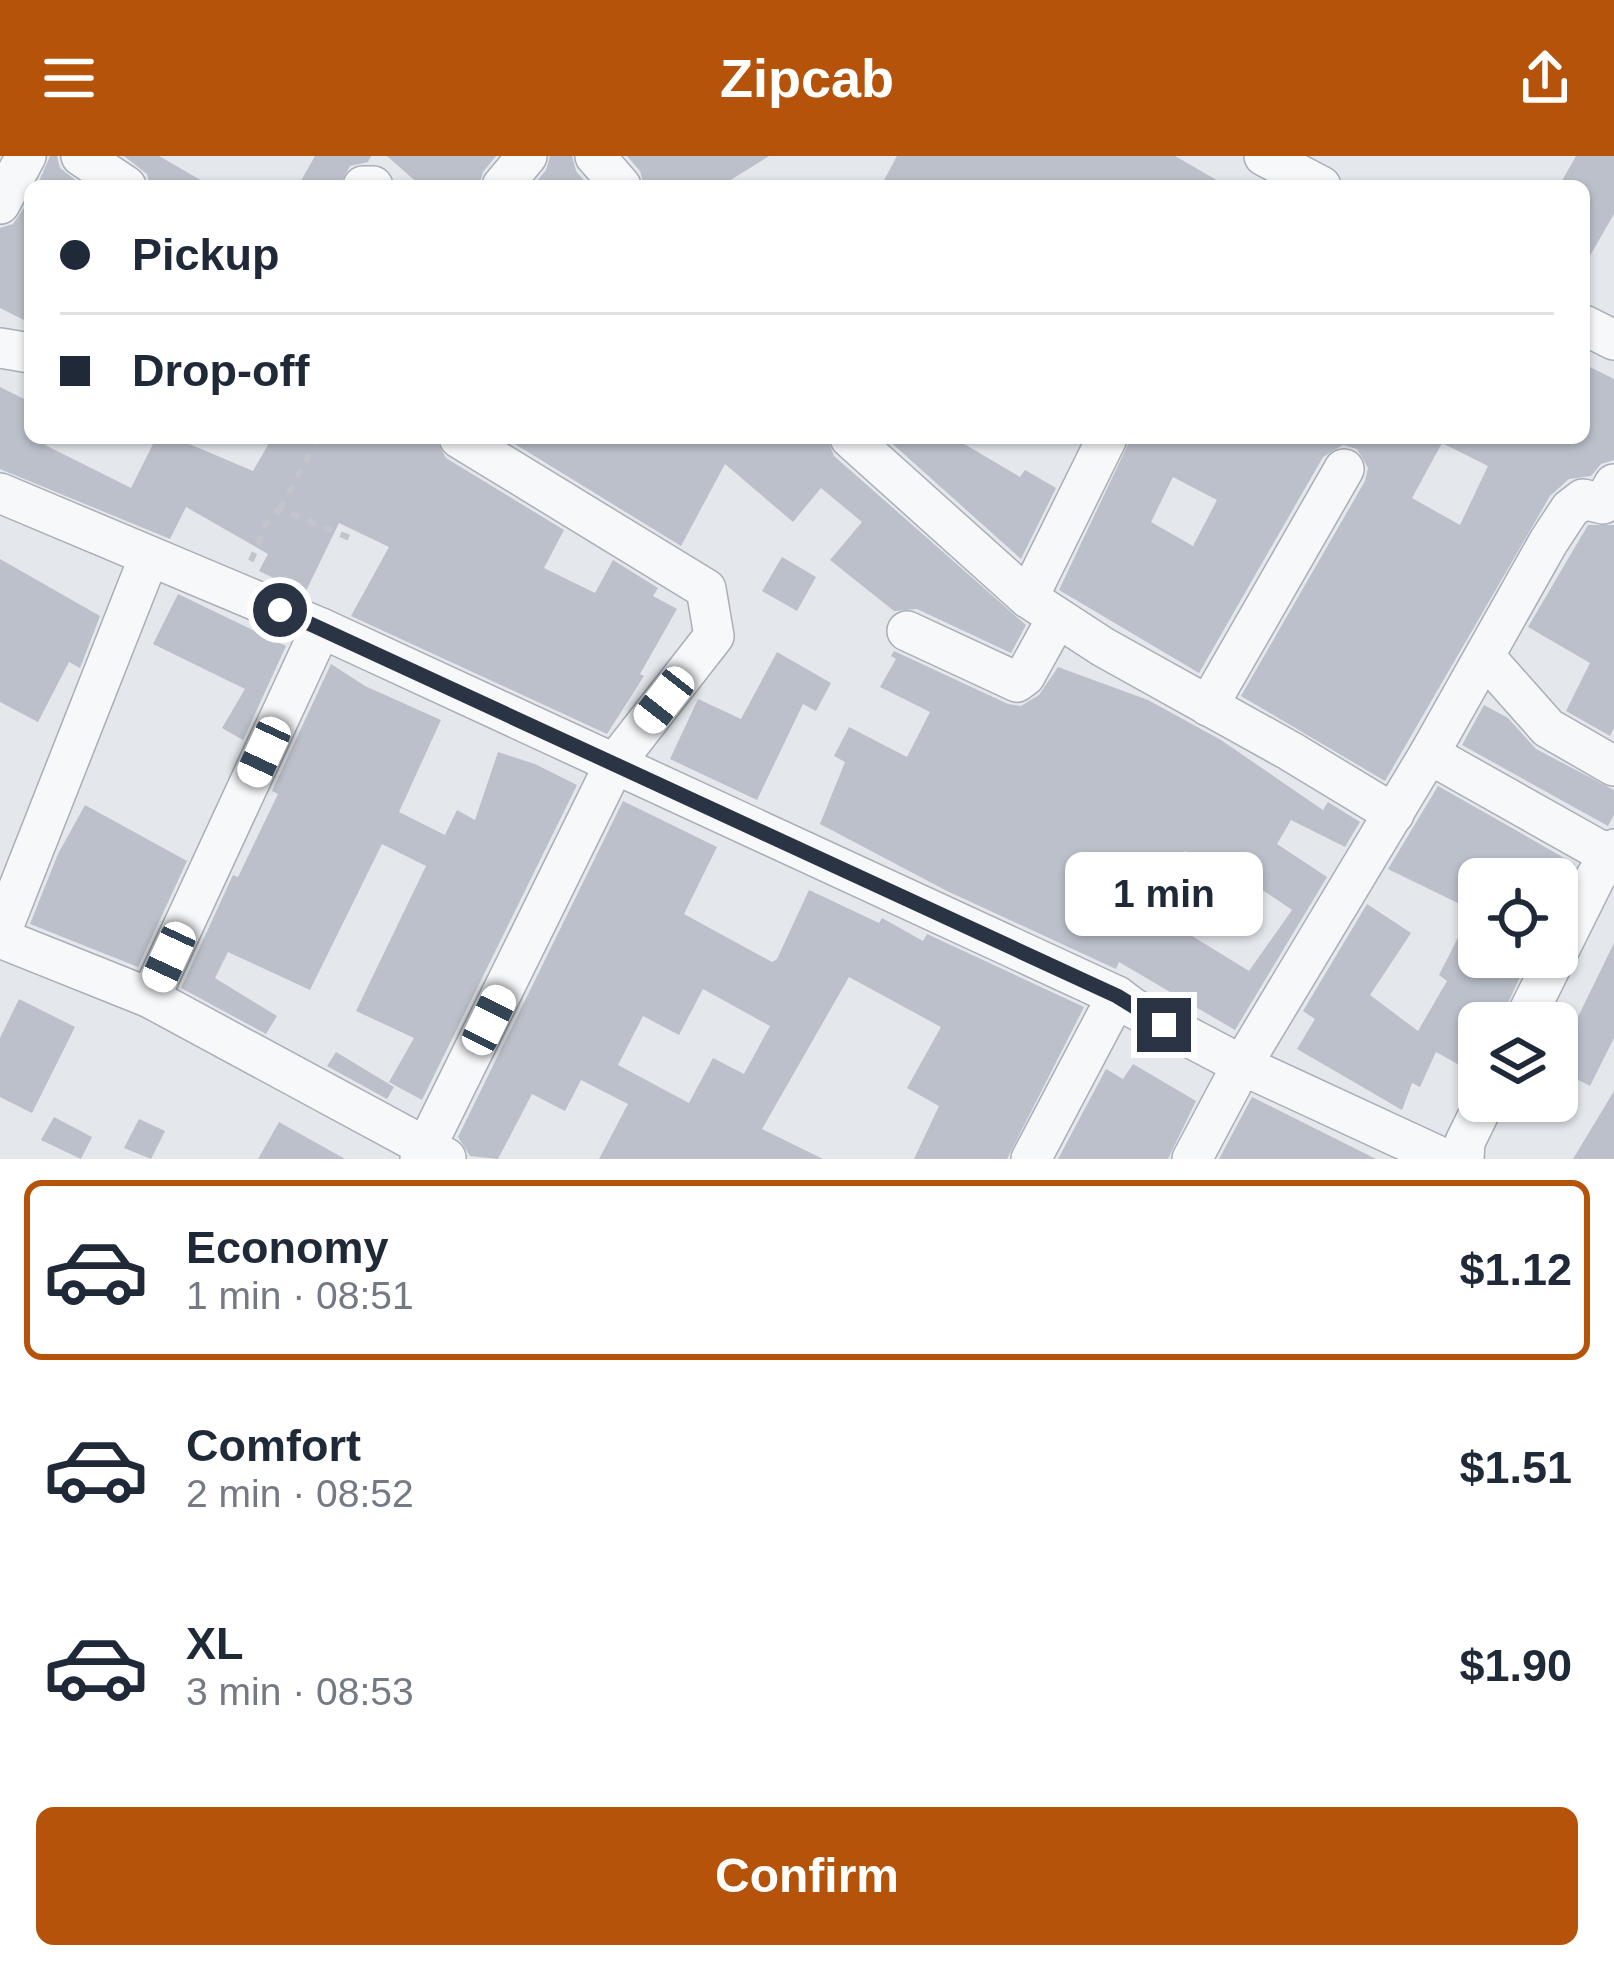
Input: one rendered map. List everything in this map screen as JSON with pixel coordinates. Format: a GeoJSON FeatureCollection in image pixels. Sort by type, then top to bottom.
{"type":"FeatureCollection","features":[{"type":"Feature","properties":{"kind":"street"},"geometry":{"type":"LineString","coordinates":[[0,204],[26,156]]}},
{"type":"Feature","properties":{"kind":"street"},"geometry":{"type":"LineString","coordinates":[[81,156],[117,180]]}},
{"type":"Feature","properties":{"kind":"street"},"geometry":{"type":"LineString","coordinates":[[507,180],[527,156]]}},
{"type":"Feature","properties":{"kind":"street"},"geometry":{"type":"LineString","coordinates":[[595,156],[616,180]]}},
{"type":"Feature","properties":{"kind":"street"},"geometry":{"type":"LineString","coordinates":[[1264,156],[1310,180]]}},
{"type":"Feature","properties":{"kind":"street"},"geometry":{"type":"LineString","coordinates":[[149,557],[0,937],[150,998],[431,1156],[615,764],[714,636],[706,589],[469,444]]}},
{"type":"Feature","properties":{"kind":"street"},"geometry":{"type":"LineString","coordinates":[[857,444],[1042,608],[1394,814]]}},
{"type":"Feature","properties":{"kind":"street"},"geometry":{"type":"LineString","coordinates":[[908,632],[1017,682],[1025,676],[1042,608],[1105,444]]}},
{"type":"Feature","properties":{"kind":"street"},"geometry":{"type":"LineString","coordinates":[[1208,706],[1344,469]]}},
{"type":"Feature","properties":{"kind":"street"},"geometry":{"type":"LineString","coordinates":[[1192,1159],[1242,1065],[1430,754],[1512,600],[1570,509],[1582,499],[1603,504],[1614,484]]}},
{"type":"Feature","properties":{"kind":"street"},"geometry":{"type":"LineString","coordinates":[[0,493],[321,628],[1117,996],[1242,1065],[1444,1159]]}},
{"type":"Feature","properties":{"kind":"street"},"geometry":{"type":"LineString","coordinates":[[150,998],[321,628]]}},
{"type":"Feature","properties":{"kind":"street"},"geometry":{"type":"LineString","coordinates":[[1485,657],[1548,728],[1614,766]]}},
{"type":"Feature","properties":{"kind":"street"},"geometry":{"type":"LineString","coordinates":[[1430,754],[1612,853],[1533,1002]]}},
{"type":"Feature","properties":{"kind":"street"},"geometry":{"type":"LineString","coordinates":[[1030,1159],[1117,996]]}},
{"type":"Feature","properties":{"kind":"street"},"geometry":{"type":"LineString","coordinates":[[1464,1159],[1465,1142],[1475,1122]]}},
{"type":"Feature","properties":{"kind":"path"},"geometry":{"type":"LineString","coordinates":[[239,592],[266,524],[280,508],[315,444]]}},
{"type":"Feature","properties":{"kind":"path"},"geometry":{"type":"LineString","coordinates":[[280,508],[356,541]]}},
{"type":"Feature","properties":{"kind":"building"},"geometry":{"type":"Polygon","coordinates":[[[50,156],[57,156],[60,168],[75,180],[40,180],[50,156]]]}},
{"type":"Feature","properties":{"kind":"building"},"geometry":{"type":"Polygon","coordinates":[[[124,156],[159,156],[201,180],[148,180],[124,156]]]}},
{"type":"Feature","properties":{"kind":"building"},"geometry":{"type":"Polygon","coordinates":[[[315,156],[371,156],[368,162],[350,166],[342,180],[301,180],[315,156]]]}},
{"type":"Feature","properties":{"kind":"building"},"geometry":{"type":"Polygon","coordinates":[[[387,156],[496,156],[481,180],[414,180],[387,156]]]}},
{"type":"Feature","properties":{"kind":"building"},"geometry":{"type":"Polygon","coordinates":[[[550,156],[572,156],[584,180],[538,180],[550,156]]]}},
{"type":"Feature","properties":{"kind":"building"},"geometry":{"type":"Polygon","coordinates":[[[627,156],[769,156],[731,180],[642,180],[627,156]]]}},
{"type":"Feature","properties":{"kind":"building"},"geometry":{"type":"Polygon","coordinates":[[[897,156],[1175,156],[1217,180],[884,180],[897,156]]]}},
{"type":"Feature","properties":{"kind":"building"},"geometry":{"type":"Polygon","coordinates":[[[1576,156],[1614,156],[1614,214],[1590,256],[1590,180],[1562,180],[1576,156]]]}},
{"type":"Feature","properties":{"kind":"building"},"geometry":{"type":"Polygon","coordinates":[[[24,208],[24,320],[0,308],[0,228],[13,224],[24,208]]]}},
{"type":"Feature","properties":{"kind":"building"},"geometry":{"type":"Polygon","coordinates":[[[1590,367],[1614,379],[1614,460],[1601,464],[1591,476],[1569,479],[1550,496],[1385,781],[1241,696],[1365,481],[1368,468],[1357,449],[1343,445],[1323,457],[1199,673],[1059,590],[1128,444],[1441,444],[1412,498],[1460,525],[1488,466],[1444,444],[1590,444],[1590,367]],[[1173,477],[1151,522],[1193,546],[1217,500],[1173,477]]]}},
{"type":"Feature","properties":{"kind":"building"},"geometry":{"type":"Polygon","coordinates":[[[0,387],[24,399],[24,444],[46,444],[131,488],[153,444],[189,444],[253,471],[269,444],[438,444],[446,458],[564,530],[544,568],[595,593],[613,560],[658,588],[653,596],[677,609],[640,674],[644,676],[607,734],[351,616],[389,547],[339,523],[305,593],[259,571],[268,554],[186,507],[170,539],[0,469],[0,387]]]}},
{"type":"Feature","properties":{"kind":"building"},"geometry":{"type":"Polygon","coordinates":[[[515,444],[829,444],[834,456],[1026,625],[1011,653],[917,609],[894,611],[830,560],[862,522],[821,488],[793,522],[725,464],[681,546],[515,444]]]}},
{"type":"Feature","properties":{"kind":"building"},"geometry":{"type":"Polygon","coordinates":[[[893,444],[964,444],[1020,477],[1025,470],[1056,488],[1021,559],[893,444]]]}},
{"type":"Feature","properties":{"kind":"building"},"geometry":{"type":"Polygon","coordinates":[[[1588,525],[1614,525],[1614,728],[1610,736],[1566,711],[1590,663],[1528,627],[1588,525]]]}},
{"type":"Feature","properties":{"kind":"building"},"geometry":{"type":"Polygon","coordinates":[[[782,557],[816,577],[797,611],[762,591],[782,557]]]}},
{"type":"Feature","properties":{"kind":"building"},"geometry":{"type":"Polygon","coordinates":[[[0,559],[100,616],[80,668],[69,662],[38,722],[0,702],[0,559]]]}},
{"type":"Feature","properties":{"kind":"building"},"geometry":{"type":"Polygon","coordinates":[[[178,594],[286,646],[243,740],[222,728],[245,689],[153,644],[178,594]]]}},
{"type":"Feature","properties":{"kind":"building"},"geometry":{"type":"Polygon","coordinates":[[[894,651],[1021,706],[1039,695],[1058,667],[1148,700],[1221,740],[1323,810],[1328,802],[1360,822],[1345,847],[1291,820],[1277,844],[1327,877],[1235,1030],[1119,962],[1116,969],[947,891],[820,824],[845,762],[834,756],[849,727],[907,757],[930,712],[880,687],[896,659],[891,656],[894,651]],[[1185,851],[1150,910],[1249,971],[1292,910],[1211,855],[1207,863],[1185,851]]]}},
{"type":"Feature","properties":{"kind":"building"},"geometry":{"type":"Polygon","coordinates":[[[777,652],[831,683],[816,711],[803,704],[757,800],[670,759],[698,699],[741,719],[777,652]]]}},
{"type":"Feature","properties":{"kind":"building"},"geometry":{"type":"Polygon","coordinates":[[[331,664],[365,686],[441,720],[399,812],[445,835],[457,810],[475,820],[498,752],[577,785],[422,1100],[389,1082],[414,1038],[356,1011],[426,866],[382,844],[310,990],[228,952],[215,978],[277,1016],[266,1034],[181,988],[233,875],[238,877],[278,794],[272,791],[331,664]]]}},
{"type":"Feature","properties":{"kind":"building"},"geometry":{"type":"Polygon","coordinates":[[[1484,705],[1508,718],[1536,749],[1614,790],[1614,815],[1608,826],[1462,745],[1484,705]]]}},
{"type":"Feature","properties":{"kind":"building"},"geometry":{"type":"Polygon","coordinates":[[[1438,786],[1564,858],[1458,858],[1458,903],[1388,869],[1438,786]]]}},
{"type":"Feature","properties":{"kind":"building"},"geometry":{"type":"Polygon","coordinates":[[[623,801],[717,847],[684,914],[772,962],[809,890],[879,923],[882,918],[923,941],[927,934],[1084,1007],[1007,1159],[914,1159],[939,1106],[907,1088],[941,1027],[849,977],[762,1129],[823,1159],[599,1159],[628,1104],[581,1080],[565,1111],[532,1094],[498,1159],[470,1156],[458,1137],[623,801]],[[703,989],[679,1035],[643,1016],[618,1065],[689,1103],[713,1058],[744,1074],[770,1026],[703,989]]]}},
{"type":"Feature","properties":{"kind":"building"},"geometry":{"type":"Polygon","coordinates":[[[85,805],[187,861],[138,967],[30,924],[58,854],[85,805]]]}},
{"type":"Feature","properties":{"kind":"building"},"geometry":{"type":"Polygon","coordinates":[[[1367,904],[1411,933],[1370,995],[1418,1031],[1447,981],[1439,975],[1458,938],[1458,978],[1519,978],[1509,1002],[1458,1002],[1458,1064],[1436,1052],[1420,1087],[1412,1083],[1402,1110],[1297,1049],[1315,1019],[1303,1011],[1367,904]]]}},
{"type":"Feature","properties":{"kind":"building"},"geometry":{"type":"Polygon","coordinates":[[[1614,943],[1614,1038],[1590,1086],[1578,1080],[1578,1017],[1614,943]]]}},
{"type":"Feature","properties":{"kind":"building"},"geometry":{"type":"Polygon","coordinates":[[[19,999],[75,1027],[32,1113],[0,1097],[0,1038],[19,999]]]}},
{"type":"Feature","properties":{"kind":"building"},"geometry":{"type":"Polygon","coordinates":[[[336,1052],[394,1087],[387,1099],[327,1066],[336,1052]]]}},
{"type":"Feature","properties":{"kind":"building"},"geometry":{"type":"Polygon","coordinates":[[[1133,1064],[1196,1101],[1168,1159],[1058,1159],[1106,1069],[1123,1079],[1133,1064]]]}},
{"type":"Feature","properties":{"kind":"building"},"geometry":{"type":"Polygon","coordinates":[[[1614,1091],[1614,1159],[1573,1159],[1614,1091]]]}},
{"type":"Feature","properties":{"kind":"building"},"geometry":{"type":"Polygon","coordinates":[[[1252,1097],[1376,1159],[1219,1159],[1252,1097]]]}},
{"type":"Feature","properties":{"kind":"building"},"geometry":{"type":"Polygon","coordinates":[[[54,1117],[92,1137],[81,1159],[41,1140],[54,1117]]]}},
{"type":"Feature","properties":{"kind":"building"},"geometry":{"type":"Polygon","coordinates":[[[139,1119],[165,1131],[151,1159],[124,1148],[139,1119]]]}},
{"type":"Feature","properties":{"kind":"building"},"geometry":{"type":"Polygon","coordinates":[[[279,1122],[345,1159],[258,1159],[279,1122]]]}},
{"type":"Feature","properties":{"kind":"route"},"geometry":{"type":"LineString","coordinates":[[280,610],[1117,996],[1164,1025]]}}]}
